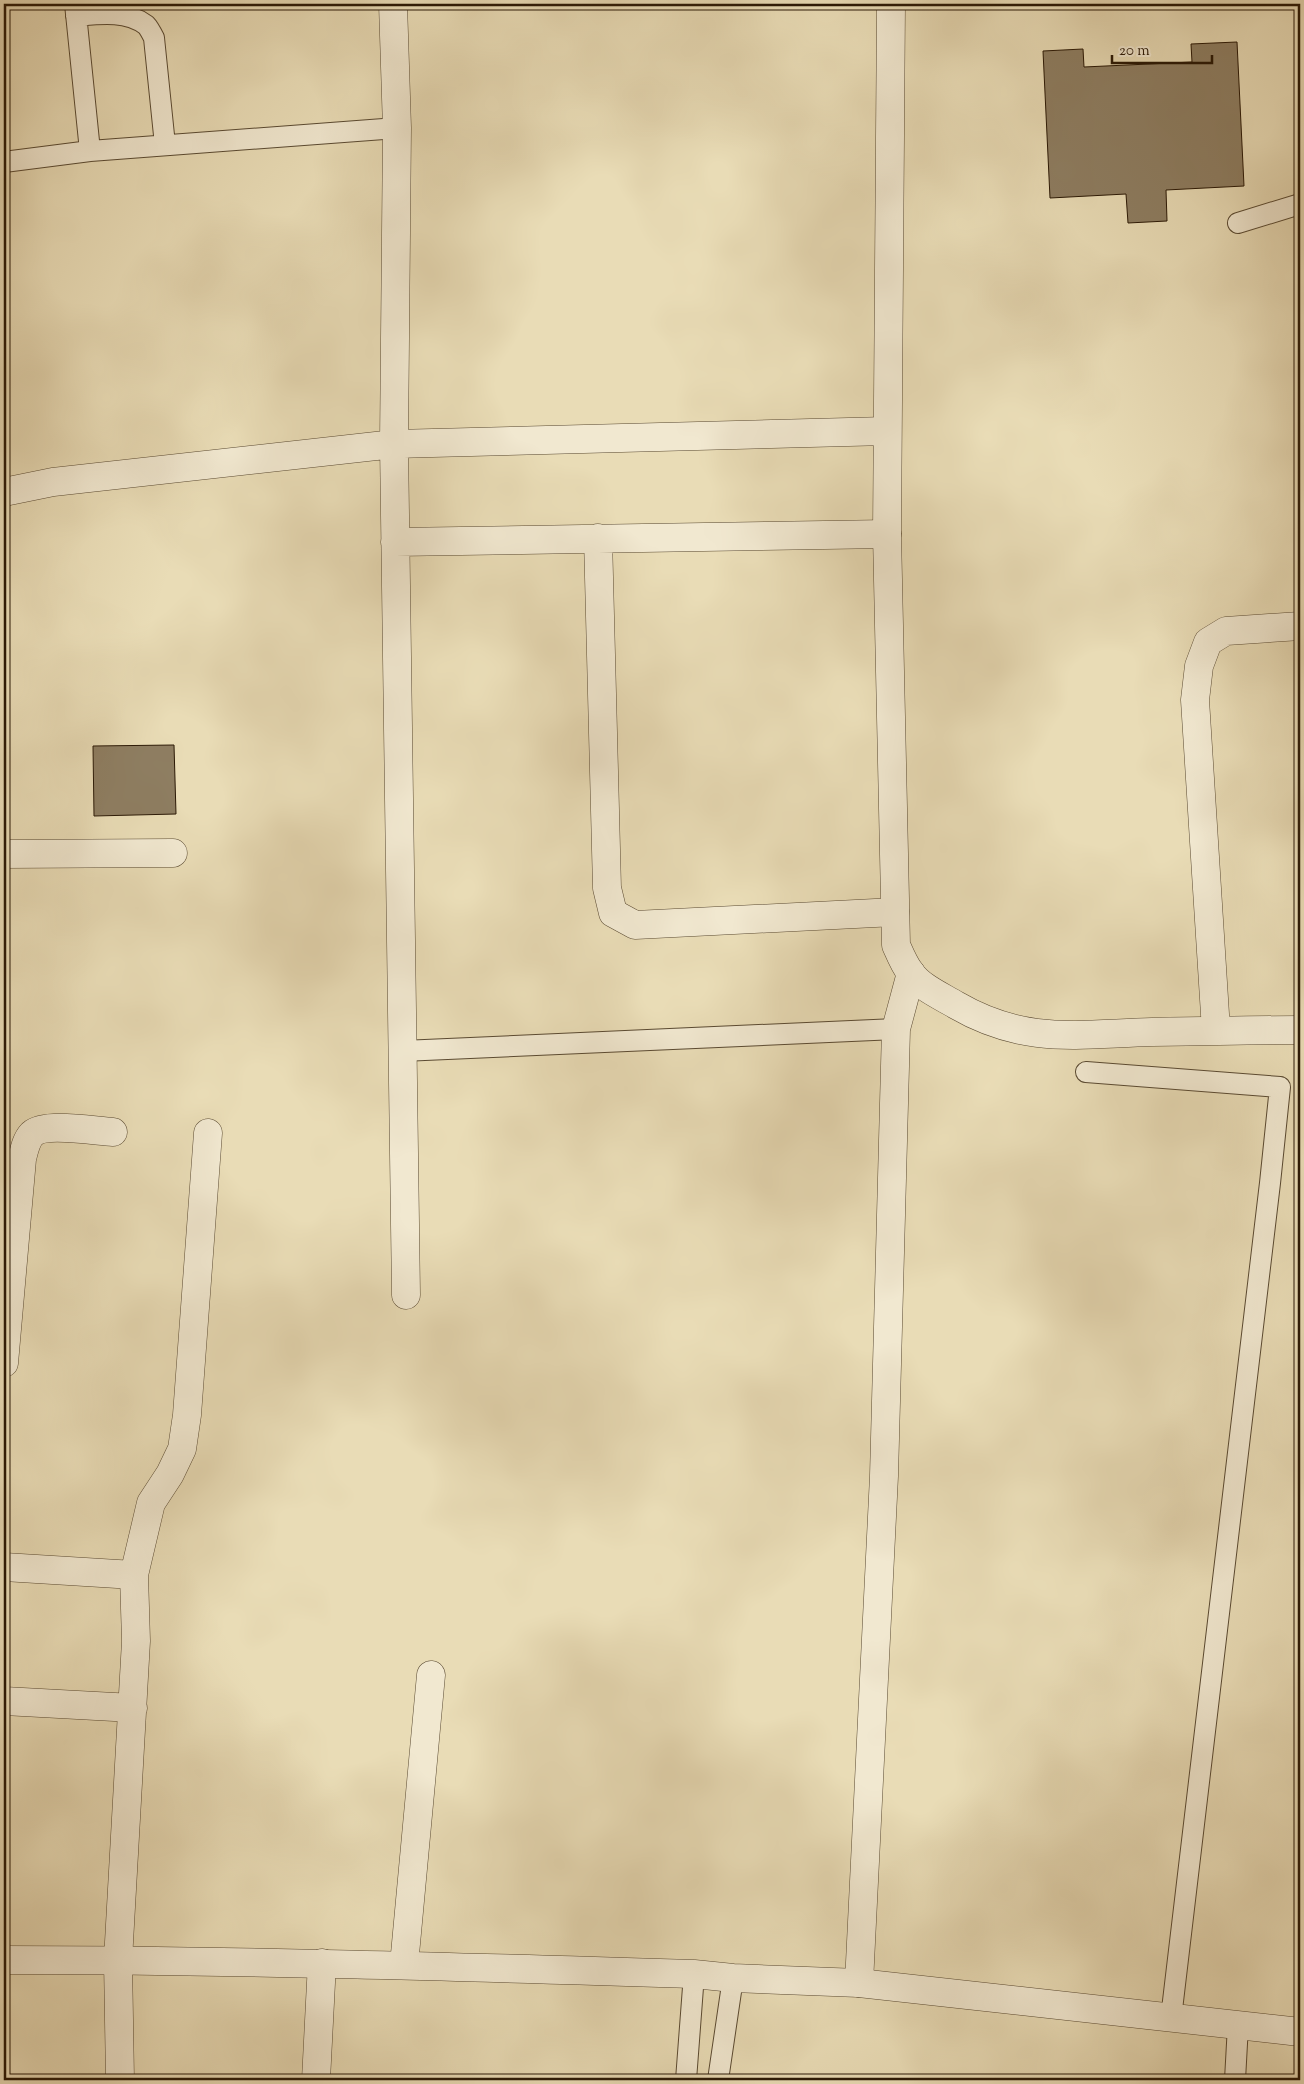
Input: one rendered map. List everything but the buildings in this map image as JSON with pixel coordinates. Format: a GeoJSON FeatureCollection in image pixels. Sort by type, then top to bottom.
{"type":"FeatureCollection","features":[{"type":"Feature","properties":{"kind":"street"},"geometry":{"type":"LineString","coordinates":[[393,4],[397,128],[394,444],[406,1295]]}},
{"type":"Feature","properties":{"kind":"street"},"geometry":{"type":"LineString","coordinates":[[891,4],[887,534],[896,945],[911,973],[932,991],[968,1013],[1000,1026],[1043,1035],[1076,1036],[1216,1030],[1300,1030]]}},
{"type":"Feature","properties":{"kind":"street"},"geometry":{"type":"LineString","coordinates":[[4,492],[53,482],[394,444],[887,431]]}},
{"type":"Feature","properties":{"kind":"street"},"geometry":{"type":"LineString","coordinates":[[395,542],[887,534]]}},
{"type":"Feature","properties":{"kind":"street"},"geometry":{"type":"LineString","coordinates":[[598,538],[607,888],[613,913],[635,926],[895,912]]}},
{"type":"Feature","properties":{"kind":"street"},"geometry":{"type":"LineString","coordinates":[[1216,1030],[1195,700],[1199,666],[1208,642],[1226,631],[1300,626]]}},
{"type":"Feature","properties":{"kind":"street"},"geometry":{"type":"LineString","coordinates":[[4,854],[173,852]]}},
{"type":"Feature","properties":{"kind":"street"},"geometry":{"type":"LineString","coordinates":[[859,1983],[884,1476],[896,1030],[911,973]]}},
{"type":"Feature","properties":{"kind":"street"},"geometry":{"type":"LineString","coordinates":[[4,1364],[22,1159],[27,1142],[31,1135],[46,1128],[113,1132]]}},
{"type":"Feature","properties":{"kind":"street"},"geometry":{"type":"LineString","coordinates":[[120,2080],[118,1960],[136,1641],[134,1575],[151,1503],[170,1474],[182,1449],[187,1415],[208,1132]]}},
{"type":"Feature","properties":{"kind":"street"},"geometry":{"type":"LineString","coordinates":[[4,1567],[134,1575]]}},
{"type":"Feature","properties":{"kind":"street"},"geometry":{"type":"LineString","coordinates":[[404,1965],[431,1675]]}},
{"type":"Feature","properties":{"kind":"street"},"geometry":{"type":"LineString","coordinates":[[4,1701],[133,1708]]}},
{"type":"Feature","properties":{"kind":"street"},"geometry":{"type":"LineString","coordinates":[[4,1960],[404,1965],[694,1974],[733,1978],[859,1983],[1300,2032]]}},
{"type":"Feature","properties":{"kind":"street"},"geometry":{"type":"LineString","coordinates":[[316,2080],[322,1963]]}},
{"type":"Feature","properties":{"kind":"lane"},"geometry":{"type":"LineString","coordinates":[[90,151],[75,10],[127,16],[147,26],[154,38],[165,145]]}},
{"type":"Feature","properties":{"kind":"lane"},"geometry":{"type":"LineString","coordinates":[[4,162],[90,151],[397,128]]}},
{"type":"Feature","properties":{"kind":"lane"},"geometry":{"type":"LineString","coordinates":[[1238,223],[1300,204]]}},
{"type":"Feature","properties":{"kind":"lane"},"geometry":{"type":"LineString","coordinates":[[402,1051],[896,1030]]}},
{"type":"Feature","properties":{"kind":"lane"},"geometry":{"type":"LineString","coordinates":[[1086,1072],[1280,1087],[1171,2018]]}},
{"type":"Feature","properties":{"kind":"lane"},"geometry":{"type":"LineString","coordinates":[[686,2080],[694,1974]]}},
{"type":"Feature","properties":{"kind":"lane"},"geometry":{"type":"LineString","coordinates":[[718,2080],[733,1978]]}},
{"type":"Feature","properties":{"kind":"lane"},"geometry":{"type":"LineString","coordinates":[[1235,2080],[1238,2025]]}}]}
